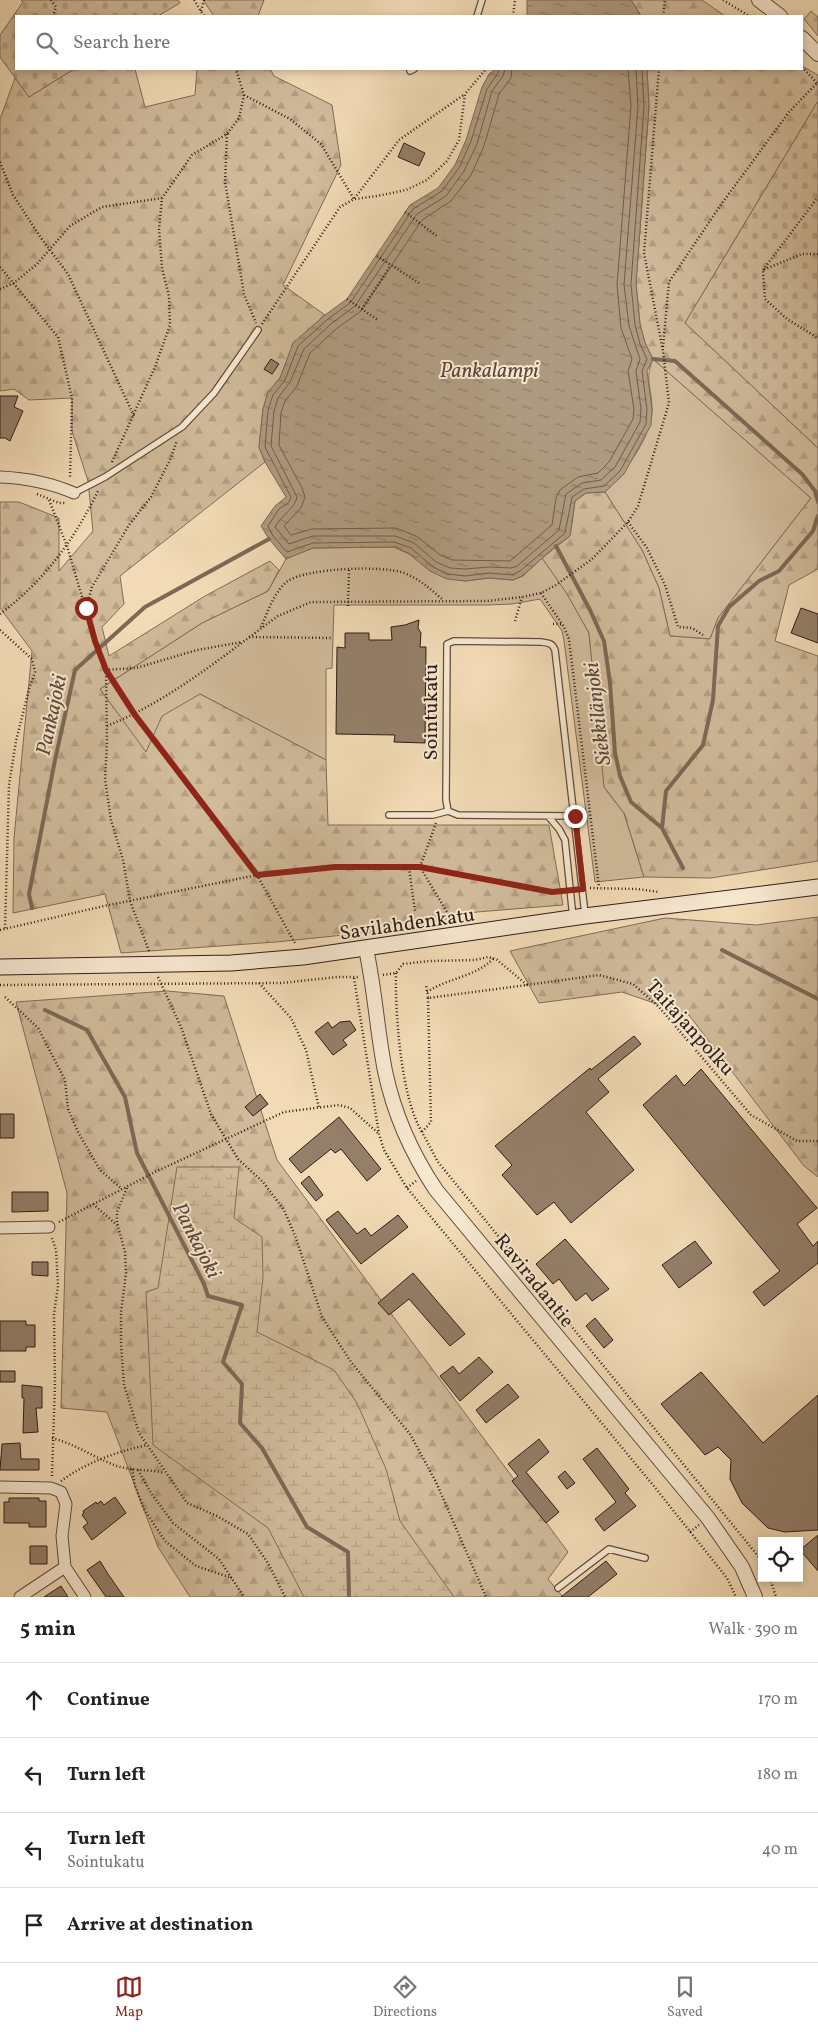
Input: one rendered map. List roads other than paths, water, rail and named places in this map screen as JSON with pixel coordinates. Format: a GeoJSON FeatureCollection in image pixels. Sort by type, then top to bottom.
{"type":"FeatureCollection","features":[{"type":"Feature","properties":{"kind":"main road","name":"Savilahdenkatu"},"geometry":{"type":"LineString","coordinates":[[0,967],[231,963],[303,957],[579,917],[818,887]]}},
{"type":"Feature","properties":{"kind":"street"},"geometry":{"type":"LineString","coordinates":[[759,0],[779,15]]}},
{"type":"Feature","properties":{"kind":"street"},"geometry":{"type":"LineString","coordinates":[[803,39],[818,54]]}},
{"type":"Feature","properties":{"kind":"street"},"geometry":{"type":"LineString","coordinates":[[0,477],[26,479],[72,492]]}},
{"type":"Feature","properties":{"kind":"street","name":"Raviradantie"},"geometry":{"type":"LineString","coordinates":[[366,949],[372,976],[385,1071],[395,1107],[408,1141],[425,1173],[448,1206],[708,1518],[742,1568],[756,1597]]}},
{"type":"Feature","properties":{"kind":"street"},"geometry":{"type":"LineString","coordinates":[[0,1228],[49,1227]]}},
{"type":"Feature","properties":{"kind":"street"},"geometry":{"type":"LineString","coordinates":[[0,1487],[51,1488],[61,1492],[66,1504],[62,1536],[65,1567],[85,1597]]}},
{"type":"Feature","properties":{"kind":"street"},"geometry":{"type":"LineString","coordinates":[[20,1597],[65,1567]]}},
{"type":"Feature","properties":{"kind":"lane"},"geometry":{"type":"LineString","coordinates":[[477,15],[482,0]]}},
{"type":"Feature","properties":{"kind":"lane"},"geometry":{"type":"LineString","coordinates":[[72,492],[105,477],[182,427],[214,393],[258,330]]}},
{"type":"Feature","properties":{"kind":"lane","name":"Sointukatu"},"geometry":{"type":"LineString","coordinates":[[448,811],[446,792],[447,644],[454,641],[550,643],[555,650],[583,889],[579,917]]}},
{"type":"Feature","properties":{"kind":"lane"},"geometry":{"type":"LineString","coordinates":[[389,815],[433,815],[448,811],[458,815],[575,816]]}},
{"type":"Feature","properties":{"kind":"lane"},"geometry":{"type":"LineString","coordinates":[[548,816],[565,840],[570,890],[579,917]]}},
{"type":"Feature","properties":{"kind":"lane"},"geometry":{"type":"LineString","coordinates":[[558,1588],[609,1549],[645,1558]]}},
{"type":"Feature","properties":{"kind":"water"},"geometry":{"type":"Polygon","coordinates":[[[527,0],[631,0],[640,15],[527,15],[527,0]]]}},
{"type":"Feature","properties":{"kind":"water","name":"Pankalampi"},"geometry":{"type":"Polygon","coordinates":[[[495,70],[647,70],[649,106],[636,284],[640,324],[645,343],[653,359],[647,371],[652,409],[651,425],[624,474],[605,492],[586,493],[575,501],[570,536],[522,576],[513,580],[489,578],[465,581],[447,579],[430,571],[408,553],[394,547],[313,548],[286,559],[261,526],[275,506],[286,497],[265,462],[259,447],[263,409],[268,392],[280,378],[293,343],[347,299],[410,205],[438,188],[455,165],[466,140],[482,87],[489,74],[495,70]]]}},
{"type":"Feature","properties":{"kind":"waterway"},"geometry":{"type":"LineString","coordinates":[[653,359],[675,361],[802,474],[815,491],[818,502]]}},
{"type":"Feature","properties":{"kind":"waterway"},"geometry":{"type":"LineString","coordinates":[[662,828],[666,791],[703,745],[713,700],[718,626],[729,607],[759,581],[779,571],[813,531],[818,516]]}},
{"type":"Feature","properties":{"kind":"waterway","name":"Pankajoki"},"geometry":{"type":"LineString","coordinates":[[32,908],[29,894],[75,670],[145,607],[269,539]]}},
{"type":"Feature","properties":{"kind":"waterway","name":"Siekkilänjoki"},"geometry":{"type":"LineString","coordinates":[[556,546],[604,641],[610,683],[615,753],[620,776],[631,802],[662,828],[683,868]]}},
{"type":"Feature","properties":{"kind":"waterway","name":"Siekkilänjoki"},"geometry":{"type":"LineString","coordinates":[[722,950],[818,999]]}},
{"type":"Feature","properties":{"kind":"waterway","name":"Pankajoki"},"geometry":{"type":"LineString","coordinates":[[45,1010],[87,1030],[125,1097],[137,1153],[204,1284],[208,1296],[242,1305],[223,1362],[242,1384],[240,1423],[262,1448],[307,1527],[348,1552],[349,1597]]}}]}
